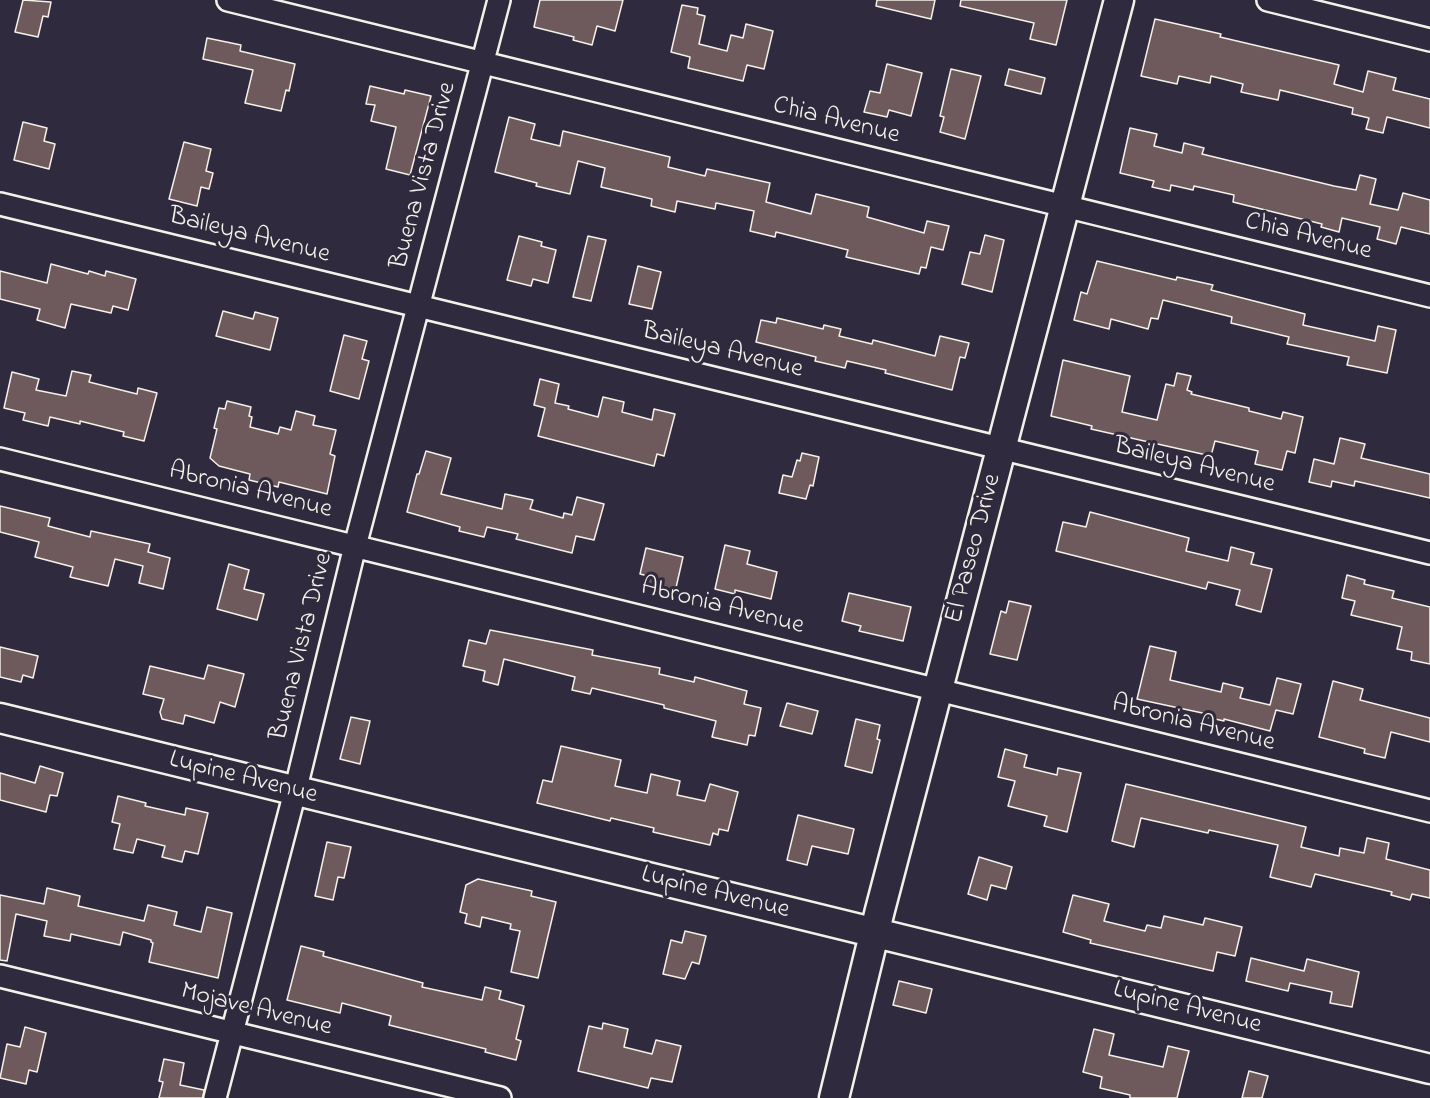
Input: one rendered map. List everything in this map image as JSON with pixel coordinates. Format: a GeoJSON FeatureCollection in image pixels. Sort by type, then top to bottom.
{"type":"FeatureCollection","features":[{"type":"Feature","properties":{"kind":"street","name":"Chia Avenue"},"geometry":{"type":"LineString","coordinates":[[228,0],[1430,296]]}},
{"type":"Feature","properties":{"kind":"street","name":"Buena Vista Drive"},"geometry":{"type":"LineString","coordinates":[[214,1098],[295,792],[355,546],[499,0]]}},
{"type":"Feature","properties":{"kind":"street","name":"El Paseo Drive"},"geometry":{"type":"LineString","coordinates":[[834,1098],[874,932],[1119,0]]}},
{"type":"Feature","properties":{"kind":"street"},"geometry":{"type":"LineString","coordinates":[[1268,0],[1430,40]]}},
{"type":"Feature","properties":{"kind":"street","name":"Baileya Avenue"},"geometry":{"type":"LineString","coordinates":[[0,204],[1430,553]]}},
{"type":"Feature","properties":{"kind":"street","name":"Abronia Avenue"},"geometry":{"type":"LineString","coordinates":[[0,459],[1430,811]]}},
{"type":"Feature","properties":{"kind":"street","name":"Lupine Avenue"},"geometry":{"type":"LineString","coordinates":[[0,718],[1430,1070]]}},
{"type":"Feature","properties":{"kind":"street","name":"Mojave Avenue"},"geometry":{"type":"LineString","coordinates":[[0,976],[500,1098]]}},
{"type":"Feature","properties":{"kind":"building"},"geometry":{"type":"Polygon","coordinates":[[[23,0],[51,2],[48,17],[43,16],[38,37],[15,32],[23,0]]]}},
{"type":"Feature","properties":{"kind":"building"},"geometry":{"type":"Polygon","coordinates":[[[540,0],[623,0],[615,31],[597,26],[592,45],[573,40],[574,37],[534,27],[540,0]]]}},
{"type":"Feature","properties":{"kind":"building"},"geometry":{"type":"Polygon","coordinates":[[[877,0],[935,0],[931,19],[876,6],[877,0]]]}},
{"type":"Feature","properties":{"kind":"building"},"geometry":{"type":"Polygon","coordinates":[[[961,0],[1067,0],[1056,45],[1030,39],[1034,23],[960,6],[961,0]]]}},
{"type":"Feature","properties":{"kind":"building"},"geometry":{"type":"Polygon","coordinates":[[[682,5],[698,8],[697,14],[705,16],[699,44],[727,51],[731,35],[743,38],[746,24],[773,31],[764,69],[747,65],[743,81],[688,68],[690,57],[671,52],[682,5]]]}},
{"type":"Feature","properties":{"kind":"building"},"geometry":{"type":"Polygon","coordinates":[[[1155,19],[1339,65],[1334,84],[1363,92],[1368,71],[1396,78],[1393,90],[1430,99],[1430,128],[1387,117],[1383,133],[1366,129],[1369,118],[1352,114],[1353,108],[1280,90],[1278,100],[1241,92],[1243,84],[1211,76],[1210,83],[1179,76],[1177,84],[1141,76],[1155,19]]]}},
{"type":"Feature","properties":{"kind":"building"},"geometry":{"type":"Polygon","coordinates":[[[207,38],[241,45],[240,51],[295,64],[289,91],[286,90],[281,111],[245,103],[253,70],[203,59],[207,38]]]}},
{"type":"Feature","properties":{"kind":"building"},"geometry":{"type":"Polygon","coordinates":[[[887,64],[922,73],[911,116],[889,110],[887,117],[864,112],[870,91],[880,93],[887,64]]]}},
{"type":"Feature","properties":{"kind":"building"},"geometry":{"type":"Polygon","coordinates":[[[951,69],[981,76],[965,139],[940,132],[944,117],[940,116],[951,69]]]}},
{"type":"Feature","properties":{"kind":"building"},"geometry":{"type":"Polygon","coordinates":[[[1009,69],[1045,78],[1041,94],[1005,85],[1009,69]]]}},
{"type":"Feature","properties":{"kind":"building"},"geometry":{"type":"Polygon","coordinates":[[[370,86],[404,94],[405,90],[431,96],[410,175],[386,169],[396,127],[371,121],[375,105],[366,104],[370,86]]]}},
{"type":"Feature","properties":{"kind":"building"},"geometry":{"type":"Polygon","coordinates":[[[509,117],[535,124],[531,139],[560,146],[563,131],[670,157],[668,167],[705,176],[707,169],[770,183],[766,202],[811,214],[816,194],[869,207],[867,217],[924,233],[927,221],[949,226],[943,250],[931,247],[926,268],[921,267],[919,274],[846,257],[848,250],[776,232],[775,237],[750,231],[754,211],[716,203],[715,209],[677,201],[675,212],[651,206],[652,199],[601,187],[605,168],[578,161],[570,194],[536,186],[537,183],[495,172],[509,117]]]}},
{"type":"Feature","properties":{"kind":"building"},"geometry":{"type":"Polygon","coordinates":[[[23,122],[47,128],[44,141],[55,144],[49,169],[14,160],[23,122]]]}},
{"type":"Feature","properties":{"kind":"building"},"geometry":{"type":"Polygon","coordinates":[[[1130,128],[1157,134],[1154,146],[1182,153],[1184,143],[1204,148],[1202,154],[1334,186],[1356,190],[1360,175],[1376,179],[1370,204],[1398,210],[1403,193],[1430,200],[1430,234],[1401,227],[1396,244],[1377,239],[1380,227],[1342,218],[1339,232],[1321,227],[1322,224],[1233,202],[1234,195],[1194,186],[1193,190],[1171,185],[1170,191],[1152,187],[1154,181],[1120,173],[1130,128]]]}},
{"type":"Feature","properties":{"kind":"building"},"geometry":{"type":"Polygon","coordinates":[[[184,142],[211,149],[206,171],[213,173],[209,189],[201,187],[197,206],[169,199],[184,142]]]}},
{"type":"Feature","properties":{"kind":"building"},"geometry":{"type":"Polygon","coordinates":[[[985,235],[1004,240],[992,292],[962,284],[970,252],[980,254],[985,235]]]}},
{"type":"Feature","properties":{"kind":"building"},"geometry":{"type":"Polygon","coordinates":[[[519,236],[542,242],[541,246],[556,250],[548,283],[533,279],[531,286],[507,280],[519,236]]]}},
{"type":"Feature","properties":{"kind":"building"},"geometry":{"type":"Polygon","coordinates":[[[588,236],[606,240],[591,301],[573,297],[588,236]]]}},
{"type":"Feature","properties":{"kind":"building"},"geometry":{"type":"Polygon","coordinates":[[[1097,261],[1176,280],[1177,277],[1213,285],[1211,290],[1305,314],[1303,325],[1375,341],[1378,326],[1396,330],[1387,373],[1347,365],[1349,357],[1287,344],[1289,337],[1231,323],[1232,317],[1163,300],[1158,319],[1151,318],[1148,329],[1111,319],[1109,329],[1074,320],[1081,292],[1087,294],[1097,261]]]}},
{"type":"Feature","properties":{"kind":"building"},"geometry":{"type":"Polygon","coordinates":[[[51,264],[88,274],[89,271],[105,276],[106,271],[136,279],[128,310],[113,306],[111,313],[71,304],[65,328],[37,320],[40,309],[0,299],[0,271],[47,283],[51,264]]]}},
{"type":"Feature","properties":{"kind":"building"},"geometry":{"type":"Polygon","coordinates":[[[638,266],[661,272],[652,309],[629,304],[638,266]]]}},
{"type":"Feature","properties":{"kind":"building"},"geometry":{"type":"Polygon","coordinates":[[[223,311],[253,319],[255,312],[278,318],[270,350],[216,336],[223,311]]]}},
{"type":"Feature","properties":{"kind":"building"},"geometry":{"type":"Polygon","coordinates":[[[777,318],[823,329],[824,325],[841,329],[839,336],[872,344],[873,340],[935,356],[940,336],[969,343],[965,358],[960,357],[952,390],[847,361],[845,368],[815,361],[816,357],[756,342],[761,320],[776,323],[777,318]]]}},
{"type":"Feature","properties":{"kind":"building"},"geometry":{"type":"Polygon","coordinates":[[[344,335],[367,341],[362,359],[369,361],[359,399],[330,391],[344,335]]]}},
{"type":"Feature","properties":{"kind":"building"},"geometry":{"type":"Polygon","coordinates":[[[1063,360],[1130,376],[1122,412],[1157,420],[1166,384],[1174,386],[1177,373],[1191,376],[1187,390],[1192,392],[1191,394],[1249,408],[1249,411],[1281,419],[1283,412],[1303,417],[1295,453],[1287,451],[1282,470],[1255,464],[1258,451],[1215,441],[1211,456],[1091,429],[1092,426],[1051,416],[1063,360]]]}},
{"type":"Feature","properties":{"kind":"building"},"geometry":{"type":"Polygon","coordinates":[[[72,371],[91,375],[89,382],[137,394],[138,388],[157,393],[144,441],[123,436],[124,432],[80,421],[80,424],[50,417],[48,426],[23,420],[25,413],[4,408],[12,372],[39,379],[36,390],[66,396],[72,371]]]}},
{"type":"Feature","properties":{"kind":"building"},"geometry":{"type":"Polygon","coordinates":[[[540,379],[559,384],[555,403],[598,417],[603,397],[624,402],[622,412],[652,420],[654,409],[675,414],[664,456],[657,454],[654,466],[538,436],[545,408],[534,405],[540,379]]]}},
{"type":"Feature","properties":{"kind":"building"},"geometry":{"type":"Polygon","coordinates":[[[227,401],[251,407],[250,427],[278,434],[280,427],[291,430],[296,411],[315,416],[313,425],[336,430],[330,454],[335,456],[327,494],[279,482],[278,487],[249,480],[250,474],[219,466],[210,458],[219,408],[225,409],[227,401]]]}},
{"type":"Feature","properties":{"kind":"building"},"geometry":{"type":"Polygon","coordinates":[[[1340,438],[1365,444],[1361,458],[1430,474],[1430,498],[1355,481],[1354,486],[1332,481],[1331,487],[1309,482],[1314,459],[1334,464],[1340,438]]]}},
{"type":"Feature","properties":{"kind":"building"},"geometry":{"type":"Polygon","coordinates":[[[426,451],[451,458],[441,494],[502,509],[505,494],[533,500],[530,509],[563,518],[564,513],[572,515],[577,497],[604,504],[594,540],[576,536],[572,553],[516,539],[518,534],[487,527],[484,537],[459,531],[460,527],[407,512],[426,451]]]}},
{"type":"Feature","properties":{"kind":"building"},"geometry":{"type":"Polygon","coordinates":[[[802,453],[819,457],[813,486],[810,485],[806,499],[779,493],[783,475],[792,477],[797,460],[800,461],[802,453]]]}},
{"type":"Feature","properties":{"kind":"building"},"geometry":{"type":"Polygon","coordinates":[[[0,506],[50,518],[48,526],[90,537],[91,531],[150,544],[148,552],[170,558],[163,589],[139,583],[143,566],[115,559],[108,586],[70,577],[73,567],[35,557],[39,542],[0,532],[0,506]]]}},
{"type":"Feature","properties":{"kind":"building"},"geometry":{"type":"Polygon","coordinates":[[[1090,512],[1189,538],[1186,551],[1228,561],[1231,547],[1254,553],[1251,564],[1272,569],[1261,612],[1236,605],[1240,590],[1208,582],[1206,589],[1056,551],[1063,522],[1086,527],[1090,512]]]}},
{"type":"Feature","properties":{"kind":"building"},"geometry":{"type":"Polygon","coordinates":[[[725,545],[750,551],[747,564],[777,572],[771,599],[735,590],[735,594],[715,589],[725,545]]]}},
{"type":"Feature","properties":{"kind":"building"},"geometry":{"type":"Polygon","coordinates":[[[646,548],[683,557],[675,592],[646,585],[648,576],[640,574],[646,548]]]}},
{"type":"Feature","properties":{"kind":"building"},"geometry":{"type":"Polygon","coordinates":[[[229,564],[249,570],[244,589],[264,594],[257,620],[217,609],[229,564]]]}},
{"type":"Feature","properties":{"kind":"building"},"geometry":{"type":"Polygon","coordinates":[[[1347,575],[1365,580],[1364,584],[1394,591],[1392,598],[1430,607],[1430,664],[1411,660],[1412,652],[1397,649],[1402,627],[1351,615],[1355,601],[1342,598],[1347,575]]]}},
{"type":"Feature","properties":{"kind":"building"},"geometry":{"type":"Polygon","coordinates":[[[849,593],[911,607],[903,641],[859,631],[861,626],[842,621],[849,593]]]}},
{"type":"Feature","properties":{"kind":"building"},"geometry":{"type":"Polygon","coordinates":[[[1009,601],[1031,606],[1017,660],[990,654],[1001,611],[1006,613],[1009,601]]]}},
{"type":"Feature","properties":{"kind":"building"},"geometry":{"type":"Polygon","coordinates":[[[490,630],[593,650],[592,655],[660,668],[659,674],[694,682],[695,677],[747,691],[744,704],[761,708],[755,736],[749,735],[747,745],[712,737],[716,721],[664,708],[664,705],[592,688],[590,694],[572,690],[575,677],[504,659],[498,685],[483,681],[485,671],[463,666],[469,640],[486,644],[490,630]]]}},
{"type":"Feature","properties":{"kind":"building"},"geometry":{"type":"Polygon","coordinates":[[[1150,646],[1176,652],[1170,680],[1221,692],[1223,683],[1243,688],[1240,698],[1270,705],[1277,678],[1301,684],[1293,714],[1276,710],[1270,731],[1137,699],[1150,646]]]}},
{"type":"Feature","properties":{"kind":"building"},"geometry":{"type":"Polygon","coordinates":[[[0,647],[38,656],[33,678],[23,675],[21,682],[0,677],[0,647]]]}},
{"type":"Feature","properties":{"kind":"building"},"geometry":{"type":"Polygon","coordinates":[[[208,665],[244,674],[235,707],[220,702],[214,723],[185,715],[183,724],[162,719],[160,712],[164,699],[143,694],[150,666],[204,679],[208,665]]]}},
{"type":"Feature","properties":{"kind":"building"},"geometry":{"type":"Polygon","coordinates":[[[1333,681],[1363,689],[1360,700],[1430,718],[1430,742],[1391,732],[1385,758],[1364,753],[1365,749],[1319,737],[1333,681]]]}},
{"type":"Feature","properties":{"kind":"building"},"geometry":{"type":"Polygon","coordinates":[[[787,703],[818,711],[812,734],[780,726],[787,703]]]}},
{"type":"Feature","properties":{"kind":"building"},"geometry":{"type":"Polygon","coordinates":[[[351,717],[370,721],[360,764],[340,759],[351,717]]]}},
{"type":"Feature","properties":{"kind":"building"},"geometry":{"type":"Polygon","coordinates":[[[856,719],[880,725],[877,739],[880,740],[872,773],[845,766],[856,719]]]}},
{"type":"Feature","properties":{"kind":"building"},"geometry":{"type":"Polygon","coordinates":[[[561,746],[621,760],[615,786],[647,793],[651,774],[680,781],[677,795],[705,801],[710,784],[738,792],[728,831],[719,829],[718,835],[713,833],[710,845],[653,832],[654,828],[611,818],[610,821],[537,803],[543,780],[552,782],[561,746]]]}},
{"type":"Feature","properties":{"kind":"building"},"geometry":{"type":"Polygon","coordinates":[[[1005,749],[1027,755],[1024,767],[1057,775],[1058,768],[1081,773],[1067,832],[1044,826],[1047,816],[1008,806],[1015,781],[998,777],[1005,749]]]}},
{"type":"Feature","properties":{"kind":"building"},"geometry":{"type":"Polygon","coordinates":[[[40,766],[63,773],[57,796],[50,795],[46,812],[0,800],[0,773],[35,783],[40,766]]]}},
{"type":"Feature","properties":{"kind":"building"},"geometry":{"type":"Polygon","coordinates":[[[1126,784],[1306,827],[1301,847],[1339,856],[1340,848],[1364,853],[1367,838],[1389,843],[1386,859],[1430,870],[1430,898],[1412,894],[1410,900],[1391,895],[1392,892],[1315,874],[1311,887],[1270,877],[1278,845],[1209,830],[1208,833],[1141,818],[1134,847],[1112,841],[1126,784]]]}},
{"type":"Feature","properties":{"kind":"building"},"geometry":{"type":"Polygon","coordinates":[[[118,796],[146,803],[145,806],[185,815],[186,808],[208,813],[198,854],[185,851],[182,862],[162,857],[165,846],[137,839],[133,853],[114,849],[120,824],[112,822],[118,796]]]}},
{"type":"Feature","properties":{"kind":"building"},"geometry":{"type":"Polygon","coordinates":[[[798,815],[854,829],[848,854],[812,846],[807,865],[787,860],[798,815]]]}},
{"type":"Feature","properties":{"kind":"building"},"geometry":{"type":"Polygon","coordinates":[[[327,842],[351,847],[344,878],[338,877],[333,900],[315,896],[327,842]]]}},
{"type":"Feature","properties":{"kind":"building"},"geometry":{"type":"Polygon","coordinates":[[[979,857],[1012,867],[1006,889],[991,885],[987,900],[968,894],[979,857]]]}},
{"type":"Feature","properties":{"kind":"building"},"geometry":{"type":"Polygon","coordinates":[[[478,879],[532,891],[531,896],[556,902],[538,978],[511,972],[520,931],[510,929],[511,924],[482,917],[480,927],[465,923],[467,914],[460,912],[466,885],[478,879]]]}},
{"type":"Feature","properties":{"kind":"building"},"geometry":{"type":"Polygon","coordinates":[[[47,888],[80,896],[78,906],[144,921],[148,905],[177,912],[174,925],[201,932],[207,907],[232,913],[218,978],[149,962],[153,943],[151,940],[123,932],[120,945],[71,934],[70,941],[44,936],[47,921],[16,914],[7,961],[0,960],[0,895],[44,904],[47,888]]]}},
{"type":"Feature","properties":{"kind":"building"},"geometry":{"type":"Polygon","coordinates":[[[1073,895],[1109,904],[1104,921],[1145,931],[1147,925],[1161,928],[1164,916],[1203,925],[1205,918],[1242,927],[1235,956],[1217,952],[1213,971],[1090,943],[1091,940],[1063,932],[1073,895]]]}},
{"type":"Feature","properties":{"kind":"building"},"geometry":{"type":"Polygon","coordinates":[[[685,931],[706,936],[699,964],[692,962],[685,979],[663,974],[671,940],[682,943],[685,931]]]}},
{"type":"Feature","properties":{"kind":"building"},"geometry":{"type":"Polygon","coordinates":[[[301,946],[324,952],[323,956],[423,983],[422,987],[482,1000],[485,987],[501,991],[499,999],[524,1006],[516,1039],[521,1041],[516,1060],[485,1052],[486,1049],[389,1025],[391,1016],[342,1003],[340,1013],[287,1000],[301,946]]]}},
{"type":"Feature","properties":{"kind":"building"},"geometry":{"type":"Polygon","coordinates":[[[1251,958],[1304,971],[1307,959],[1359,972],[1352,1007],[1330,1003],[1332,992],[1290,983],[1288,991],[1246,981],[1251,958]]]}},
{"type":"Feature","properties":{"kind":"building"},"geometry":{"type":"Polygon","coordinates":[[[899,981],[932,989],[926,1013],[893,1005],[899,981]]]}},
{"type":"Feature","properties":{"kind":"building"},"geometry":{"type":"Polygon","coordinates":[[[603,1023],[628,1029],[624,1047],[652,1054],[656,1040],[681,1046],[672,1082],[651,1078],[648,1088],[578,1071],[589,1026],[602,1029],[603,1023]]]}},
{"type":"Feature","properties":{"kind":"building"},"geometry":{"type":"Polygon","coordinates":[[[25,1027],[46,1033],[37,1072],[29,1070],[26,1084],[0,1078],[7,1044],[20,1047],[25,1027]]]}},
{"type":"Feature","properties":{"kind":"building"},"geometry":{"type":"Polygon","coordinates":[[[1094,1029],[1114,1034],[1109,1055],[1163,1067],[1168,1046],[1189,1051],[1177,1098],[1130,1098],[1130,1095],[1100,1088],[1102,1077],[1083,1072],[1094,1029]]]}},
{"type":"Feature","properties":{"kind":"building"},"geometry":{"type":"Polygon","coordinates":[[[164,1059],[184,1063],[180,1085],[204,1090],[203,1098],[159,1098],[163,1082],[159,1081],[164,1059]]]}},
{"type":"Feature","properties":{"kind":"building"},"geometry":{"type":"Polygon","coordinates":[[[1249,1071],[1268,1076],[1262,1098],[1242,1098],[1249,1071]]]}}]}
